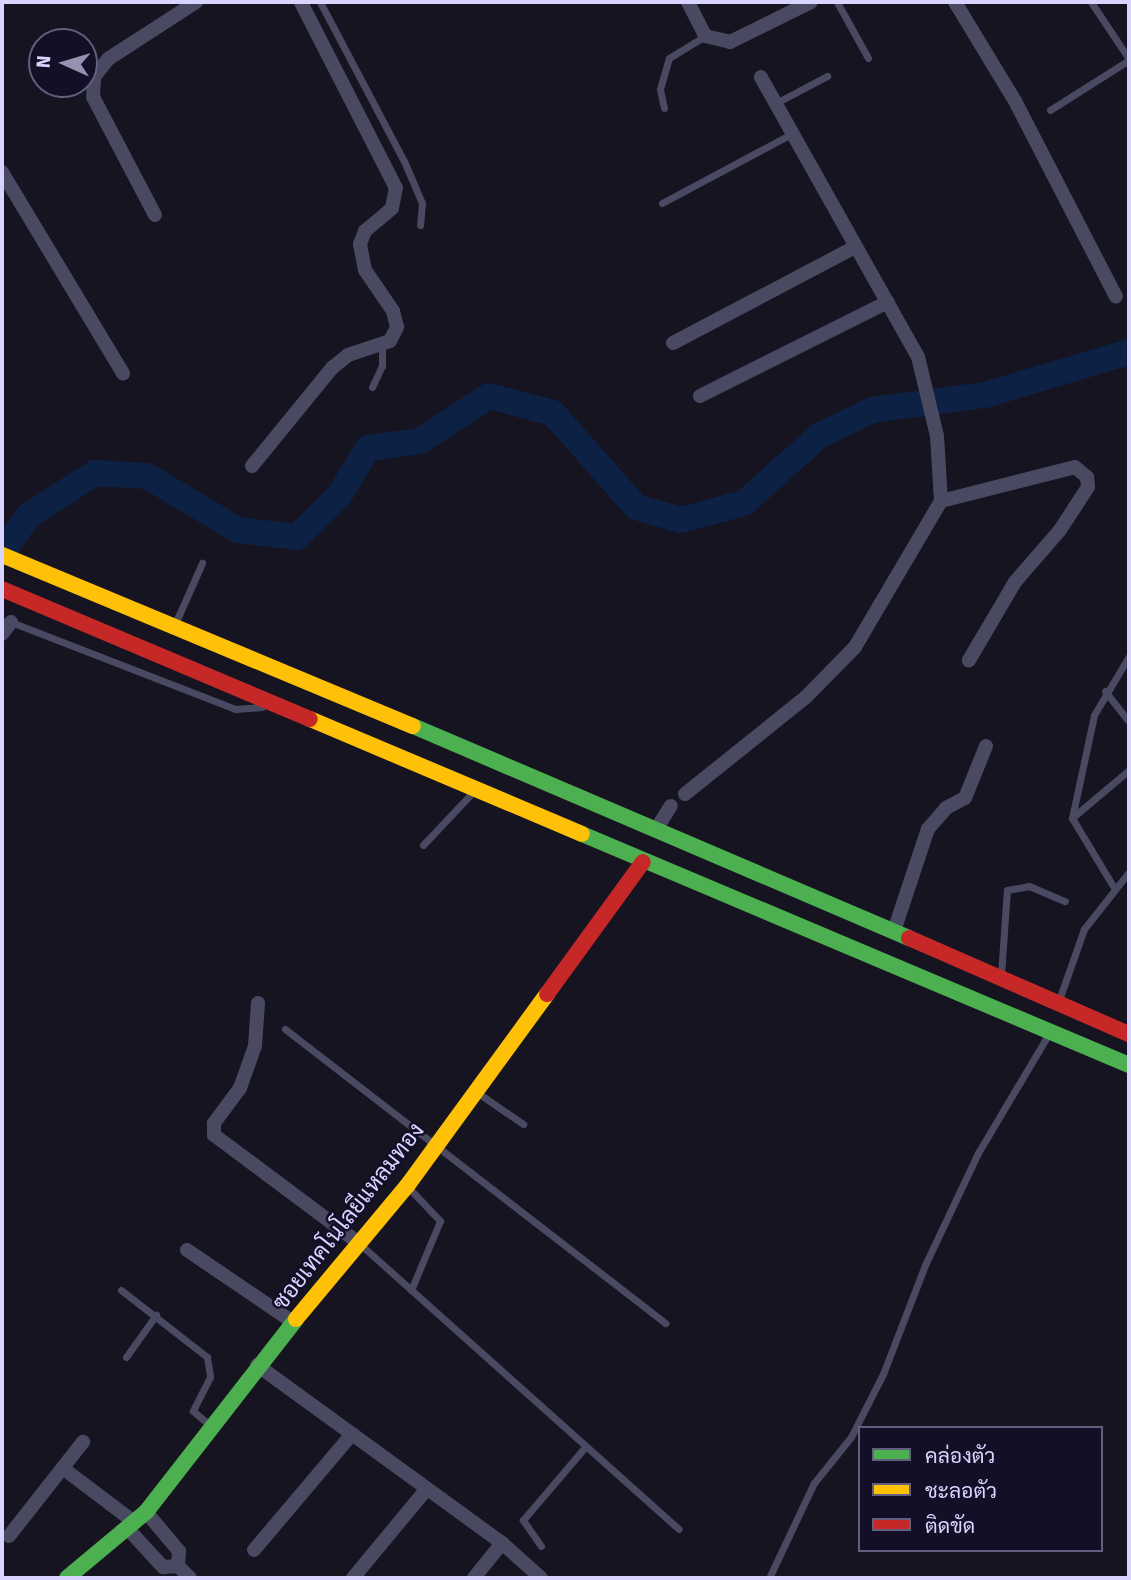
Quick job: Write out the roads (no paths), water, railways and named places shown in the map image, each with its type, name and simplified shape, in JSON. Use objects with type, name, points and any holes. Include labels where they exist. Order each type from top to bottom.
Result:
[{"type":"main road","points":[[2,555],[657,828],[1129,1034]]},
{"type":"main road","points":[[2,590],[270,707],[1129,1065]]},
{"type":"main road","name":"ซอยเทคโนโลยีแหลมทอง","points":[[66,1578],[136,1521],[257,1365],[407,1186],[436,1142],[643,862]]},
{"type":"street","points":[[155,215],[93,97],[94,77],[108,59],[196,2]]},
{"type":"street","points":[[251,466],[332,368],[348,355],[382,344],[397,327],[393,310],[365,270],[360,244],[365,231],[392,208],[396,188],[301,2]]},
{"type":"street","points":[[688,2],[705,36],[730,42],[811,2]]},
{"type":"street","points":[[955,2],[1015,101],[1116,297]]},
{"type":"street","points":[[685,794],[806,697],[855,647],[941,501],[937,436],[928,385],[888,303],[761,77]]},
{"type":"street","points":[[2,172],[123,373]]},
{"type":"street","points":[[673,343],[855,247]]},
{"type":"street","points":[[700,396],[888,303]]},
{"type":"street","points":[[941,501],[1075,467],[1087,477],[1081,498],[1015,582],[969,660]]},
{"type":"street","points":[[2,634],[11,622]]},
{"type":"street","points":[[894,931],[928,829],[946,808],[965,798],[986,746]]},
{"type":"street","points":[[657,828],[671,806]]},
{"type":"street","points":[[258,1003],[255,1046],[240,1088],[215,1123],[214,1135],[360,1244]]},
{"type":"street","points":[[187,1250],[293,1322]]},
{"type":"street","points":[[257,1365],[425,1491],[502,1543],[541,1578]]},
{"type":"street","points":[[254,1550],[352,1434]]},
{"type":"street","points":[[9,1536],[83,1442]]},
{"type":"street","points":[[64,1469],[179,1551],[186,1575]]},
{"type":"street","points":[[353,1578],[425,1491]]},
{"type":"street","points":[[136,1521],[163,1567],[186,1575]]},
{"type":"street","points":[[474,1578],[502,1543]]},
{"type":"lane","points":[[320,2],[404,161],[422,203],[420,225]]},
{"type":"lane","points":[[837,2],[868,58]]},
{"type":"lane","points":[[1050,110],[1129,59],[1091,2]]},
{"type":"lane","points":[[664,108],[660,89],[669,58],[705,36]]},
{"type":"lane","points":[[776,103],[827,76]]},
{"type":"lane","points":[[662,203],[793,133]]},
{"type":"lane","points":[[372,387],[382,366],[382,344]]},
{"type":"lane","points":[[173,628],[202,563]]},
{"type":"lane","points":[[11,622],[236,709],[270,707]]},
{"type":"lane","points":[[1113,886],[1072,818],[1105,691],[1129,656]]},
{"type":"lane","points":[[1105,691],[1129,722]]},
{"type":"lane","points":[[1072,818],[1129,770]]},
{"type":"lane","points":[[423,845],[474,792]]},
{"type":"lane","points":[[1057,1004],[1084,929],[1113,886],[1129,872]]},
{"type":"lane","points":[[1001,979],[1007,890],[1029,886],[1065,901]]},
{"type":"lane","points":[[285,1029],[436,1142],[666,1323]]},
{"type":"lane","points":[[769,1578],[814,1482],[850,1437],[883,1374],[925,1265],[978,1153],[1050,1032]]},
{"type":"lane","points":[[474,1090],[523,1124]]},
{"type":"lane","points":[[407,1186],[440,1221],[411,1290]]},
{"type":"lane","points":[[360,1244],[679,1529]]},
{"type":"lane","points":[[121,1290],[156,1315],[210,1363],[210,1377],[193,1410],[211,1426]]},
{"type":"lane","points":[[126,1357],[156,1315]]},
{"type":"lane","points":[[541,1546],[523,1520],[586,1446]]},
{"type":"waterway","points":[[2,553],[28,516],[95,473],[147,476],[238,530],[297,537],[339,496],[368,448],[420,441],[489,396],[553,413],[636,507],[681,520],[744,503],[819,436],[872,410],[985,395],[1129,352]]}]
